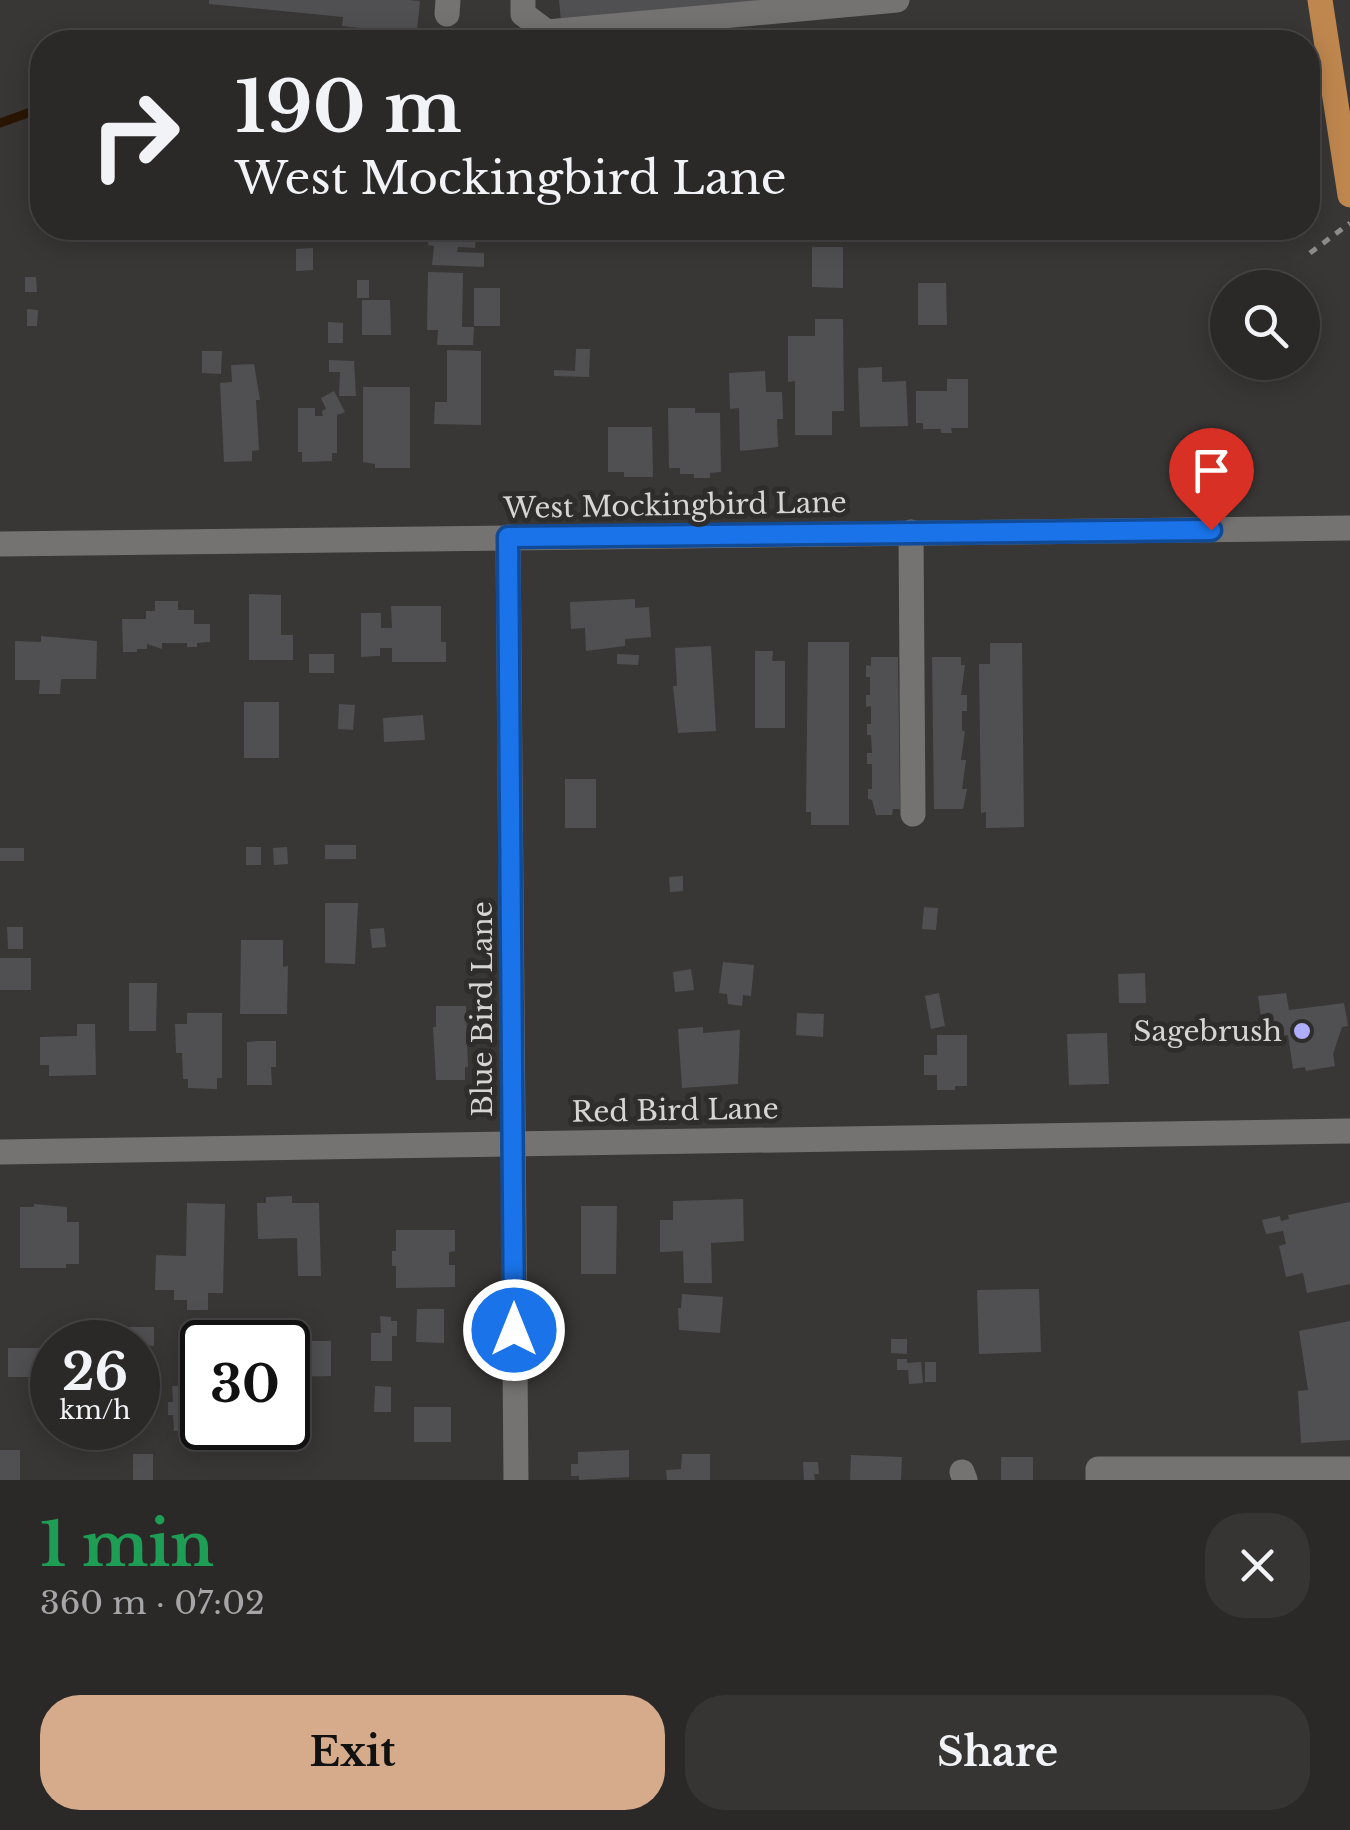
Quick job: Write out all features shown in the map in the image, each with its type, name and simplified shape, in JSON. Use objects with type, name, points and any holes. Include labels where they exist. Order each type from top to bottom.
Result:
[{"type":"main road","points":[[1320,0],[1350,196]]},
{"type":"street","points":[[523,0],[523,14],[545,30]]},
{"type":"street","points":[[566,30],[802,4],[897,0]]},
{"type":"street","name":"West Mockingbird Lane","points":[[0,544],[1350,528]]},
{"type":"street","points":[[910,532],[913,814]]},
{"type":"street","name":"Blue Bird Lane","points":[[508,537],[516,1480]]},
{"type":"street","name":"Red Bird Lane","points":[[0,1152],[1350,1130]]},
{"type":"street","points":[[1098,1480],[1098,1469],[1350,1469]]},
{"type":"path","points":[[1310,253],[1350,223]]},
{"type":"building","points":[[209,0],[420,1],[417,30],[342,26],[343,17],[209,4]]},
{"type":"building","points":[[559,0],[764,0],[561,22]]},
{"type":"building","points":[[428,240],[476,240],[475,248],[458,247],[457,252],[484,253],[484,267],[432,265],[434,246],[428,245]]},
{"type":"building","points":[[812,247],[843,247],[843,288],[812,287]]},
{"type":"building","points":[[313,248],[313,270],[296,271],[296,249]]},
{"type":"building","points":[[428,272],[463,273],[462,327],[474,327],[473,345],[437,345],[438,330],[427,330]]},
{"type":"building","points":[[25,277],[36,277],[37,292],[25,292]]},
{"type":"building","points":[[357,280],[369,280],[369,298],[357,298]]},
{"type":"building","points":[[918,283],[946,283],[947,325],[918,325]]},
{"type":"building","points":[[474,288],[500,288],[500,326],[474,326]]},
{"type":"building","points":[[362,300],[390,300],[391,335],[362,335]]},
{"type":"building","points":[[27,309],[38,310],[37,326],[27,326]]},
{"type":"building","points":[[815,319],[843,319],[844,411],[832,411],[832,435],[795,435],[795,381],[788,382],[788,336],[815,336]]},
{"type":"building","points":[[328,322],[343,323],[343,343],[328,343]]},
{"type":"building","points":[[576,349],[590,349],[589,377],[554,376],[554,370],[575,371]]},
{"type":"building","points":[[447,350],[481,351],[481,425],[434,424],[435,402],[447,402]]},
{"type":"building","points":[[202,351],[222,351],[221,374],[202,373]]},
{"type":"building","points":[[329,360],[354,361],[356,396],[339,396],[340,372],[329,372]]},
{"type":"building","points":[[254,364],[260,400],[256,400],[259,450],[252,451],[252,461],[224,462],[220,383],[232,382],[231,365]]},
{"type":"building","points":[[882,367],[882,382],[906,381],[908,426],[860,427],[858,368]]},
{"type":"building","points":[[765,371],[766,392],[782,392],[783,419],[777,419],[778,447],[740,451],[739,408],[730,409],[729,373]]},
{"type":"building","points":[[947,379],[968,379],[968,428],[951,428],[952,433],[923,429],[923,423],[916,423],[916,391],[947,391]]},
{"type":"building","points":[[363,387],[410,387],[410,468],[375,468],[375,464],[363,462]]},
{"type":"building","points":[[334,391],[345,412],[337,415],[337,453],[332,453],[332,461],[302,462],[302,452],[298,452],[298,408],[315,408],[315,416],[323,416],[326,409],[321,398]]},
{"type":"building","points":[[668,408],[720,413],[721,472],[710,473],[710,478],[694,478],[694,474],[680,474],[680,468],[669,468]]},
{"type":"building","points":[[608,427],[652,427],[653,477],[624,477],[624,472],[608,472]]},
{"type":"building","points":[[249,594],[281,595],[281,635],[293,635],[293,660],[249,660]]},
{"type":"building","points":[[635,599],[635,608],[649,607],[651,637],[625,639],[625,646],[586,651],[585,628],[571,629],[570,602]]},
{"type":"building","points":[[155,601],[178,601],[178,610],[194,610],[194,624],[210,624],[210,642],[197,643],[197,647],[162,643],[162,649],[147,644],[147,649],[123,652],[122,619],[146,619],[146,611],[155,611]]},
{"type":"building","points":[[391,606],[441,606],[441,642],[446,642],[446,662],[392,662],[392,648],[380,648],[380,656],[361,657],[361,613],[381,613],[381,628],[392,628]]},
{"type":"building","points":[[41,636],[97,641],[96,679],[61,679],[60,694],[39,694],[40,680],[15,680],[15,641],[41,642]]},
{"type":"building","points":[[808,642],[849,642],[849,825],[811,825],[811,812],[806,812]]},
{"type":"building","points":[[990,643],[1022,643],[1024,827],[986,828],[986,812],[981,813],[979,664],[990,664]]},
{"type":"building","points":[[711,646],[716,731],[678,733],[673,686],[677,686],[675,648]]},
{"type":"building","points":[[755,651],[773,651],[772,661],[785,661],[785,728],[755,728]]},
{"type":"building","points":[[309,654],[334,654],[334,673],[309,673]]},
{"type":"building","points":[[617,654],[639,655],[638,665],[617,664]]},
{"type":"building","points":[[871,657],[898,657],[900,809],[893,809],[892,815],[876,815],[872,800],[868,799],[872,764],[867,764],[867,753],[872,753],[871,735],[867,735],[871,706],[866,707],[870,677],[866,677],[866,665],[871,666]]},
{"type":"building","points":[[932,657],[961,657],[961,665],[965,665],[961,695],[967,695],[967,711],[962,711],[965,731],[961,760],[966,760],[962,789],[967,789],[963,809],[934,809]]},
{"type":"building","points":[[244,702],[279,702],[279,758],[244,758]]},
{"type":"building","points":[[339,704],[355,705],[353,730],[338,729]]},
{"type":"building","points":[[423,715],[425,740],[384,742],[383,718]]},
{"type":"building","points":[[565,779],[596,779],[596,828],[565,828]]},
{"type":"building","points":[[325,845],[356,845],[356,859],[325,859]]},
{"type":"building","points":[[246,847],[261,847],[261,865],[246,865]]},
{"type":"building","points":[[287,847],[288,864],[274,865],[273,848]]},
{"type":"building","points":[[0,848],[24,848],[24,861],[0,861]]},
{"type":"building","points":[[683,876],[683,891],[670,892],[669,877]]},
{"type":"building","points":[[325,903],[358,903],[355,964],[325,963]]},
{"type":"building","points":[[924,907],[938,908],[936,930],[922,929]]},
{"type":"building","points":[[7,927],[23,927],[23,949],[8,949]]},
{"type":"building","points":[[384,928],[386,947],[372,948],[370,929]]},
{"type":"building","points":[[241,940],[283,940],[283,967],[288,966],[287,1014],[240,1014]]},
{"type":"building","points":[[0,958],[31,958],[31,990],[0,990]]},
{"type":"building","points":[[723,962],[754,965],[751,996],[743,995],[742,1006],[728,1004],[727,994],[719,993]]},
{"type":"building","points":[[691,969],[694,990],[675,992],[673,972]]},
{"type":"building","points":[[1145,973],[1146,1003],[1119,1003],[1118,974]]},
{"type":"building","points":[[129,983],[157,983],[156,1031],[129,1031]]},
{"type":"building","points":[[939,993],[945,1026],[931,1029],[925,996]]},
{"type":"building","name":"Sagebrush","points":[[1286,993],[1289,1010],[1344,1003],[1348,1026],[1342,1027],[1333,1054],[1335,1066],[1293,1069],[1288,1035],[1264,1038],[1258,996]]},
{"type":"building","points":[[436,1006],[466,1006],[465,1080],[436,1080]]},
{"type":"building","points":[[187,1013],[222,1013],[222,1078],[217,1078],[217,1089],[188,1088],[188,1079],[183,1079],[182,1053],[176,1053],[175,1024],[187,1024]]},
{"type":"building","points":[[797,1013],[824,1014],[823,1037],[796,1035]]},
{"type":"building","points":[[77,1024],[95,1024],[96,1075],[49,1076],[49,1065],[40,1065],[40,1037],[77,1036]]},
{"type":"building","points":[[703,1027],[703,1033],[740,1030],[738,1084],[682,1088],[678,1029]]},
{"type":"building","points":[[1107,1033],[1109,1084],[1069,1085],[1067,1034]]},
{"type":"building","points":[[937,1035],[967,1035],[967,1086],[937,1090],[937,1075],[924,1075],[924,1055],[937,1055]]},
{"type":"building","points":[[276,1041],[272,1085],[247,1085],[247,1042]]},
{"type":"building","points":[[292,1196],[292,1203],[319,1203],[321,1276],[298,1276],[297,1238],[258,1239],[257,1203],[266,1203],[266,1197]]},
{"type":"building","points":[[743,1199],[744,1241],[711,1243],[712,1283],[684,1283],[683,1251],[660,1252],[660,1220],[673,1220],[673,1201]]},
{"type":"building","points":[[1350,1202],[1350,1284],[1307,1293],[1303,1273],[1286,1277],[1279,1246],[1286,1244],[1283,1231],[1266,1234],[1262,1220],[1280,1216],[1281,1221],[1289,1219],[1288,1215]]},
{"type":"building","points":[[187,1203],[225,1204],[223,1293],[208,1293],[208,1310],[187,1310],[187,1300],[174,1300],[174,1290],[155,1290],[156,1255],[186,1256]]},
{"type":"building","points":[[581,1206],[617,1206],[616,1274],[581,1274]]},
{"type":"building","points":[[20,1207],[67,1207],[67,1222],[79,1222],[79,1264],[66,1264],[66,1268],[20,1268]]},
{"type":"building","points":[[396,1230],[455,1230],[455,1251],[449,1252],[449,1265],[455,1265],[455,1287],[396,1288],[392,1251],[396,1251]]},
{"type":"building","points":[[1039,1289],[1041,1352],[979,1354],[977,1290]]},
{"type":"building","points":[[682,1294],[723,1297],[720,1333],[679,1330]]},
{"type":"building","points":[[417,1309],[444,1309],[444,1343],[416,1342]]},
{"type":"building","points":[[380,1316],[397,1321],[397,1336],[392,1336],[392,1361],[371,1361],[371,1333],[381,1333]]},
{"type":"building","points":[[1350,1321],[1350,1440],[1301,1443],[1298,1391],[1308,1390],[1299,1331]]},
{"type":"building","points":[[891,1339],[907,1339],[907,1354],[891,1353]]},
{"type":"building","points":[[310,1341],[331,1341],[331,1376],[310,1377]]},
{"type":"building","points":[[8,1348],[30,1348],[30,1377],[8,1377]]},
{"type":"building","points":[[897,1359],[921,1362],[923,1383],[909,1384],[908,1370],[897,1370]]},
{"type":"building","points":[[925,1362],[936,1362],[936,1382],[925,1382]]},
{"type":"building","points":[[172,1386],[180,1386],[180,1431],[174,1431],[173,1415],[168,1415],[168,1402],[173,1402]]},
{"type":"building","points":[[375,1386],[391,1387],[391,1412],[374,1412]]},
{"type":"building","points":[[414,1407],[451,1407],[451,1442],[414,1442]]},
{"type":"building","points":[[0,1450],[20,1450],[20,1480],[0,1480]]},
{"type":"building","points":[[629,1450],[629,1477],[579,1480],[579,1476],[571,1476],[571,1464],[578,1464],[578,1452]]},
{"type":"building","points":[[133,1454],[153,1454],[153,1480],[133,1480]]},
{"type":"building","points":[[682,1454],[710,1454],[710,1480],[667,1480],[666,1470],[681,1469]]},
{"type":"building","points":[[851,1455],[902,1457],[901,1480],[850,1480]]},
{"type":"building","points":[[1001,1457],[1033,1457],[1033,1480],[1001,1480]]},
{"type":"building","points":[[803,1462],[818,1462],[815,1480],[804,1480]]},
{"type":"waterway","points":[[0,123],[30,112]]},
{"type":"place","name":"Sagebrush","points":[[1302,1031]]},
{"type":"route","points":[[514,1330],[508,537],[1211,530]]}]
